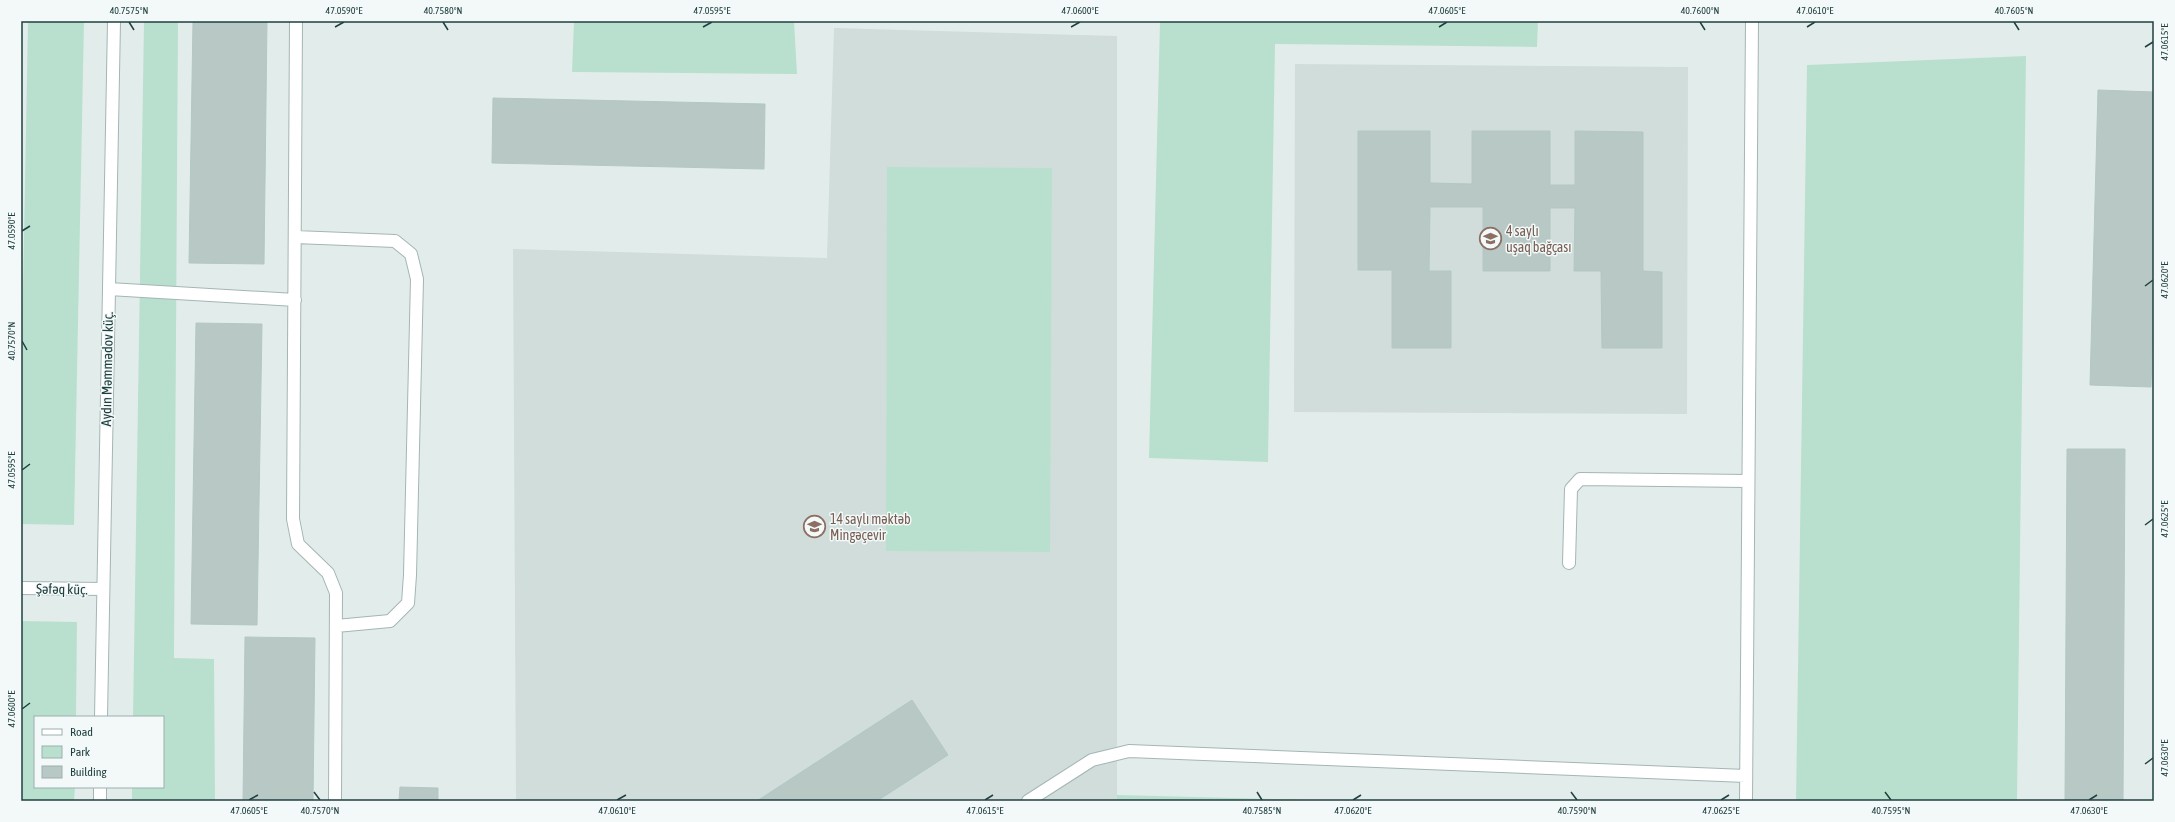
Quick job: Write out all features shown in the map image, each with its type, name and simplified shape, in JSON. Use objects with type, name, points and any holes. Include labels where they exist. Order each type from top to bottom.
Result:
[{"type":"street","name":"Aydın Məmmədov küç.","points":[[101,716],[114,21]]},
{"type":"street","points":[[296,21],[293,519],[298,544],[328,573],[336,593],[334,801]]},
{"type":"street","points":[[1746,801],[1752,21]]},
{"type":"street","points":[[294,236],[395,242],[411,254],[417,279],[408,604],[390,621],[336,626]]},
{"type":"street","points":[[109,289],[295,300]]},
{"type":"street","points":[[1569,563],[1571,489],[1580,479],[1748,481]]},
{"type":"street","name":"Şəfəq küç.","points":[[21,588],[103,590]]},
{"type":"street","points":[[1028,801],[1092,760],[1130,751],[1746,776]]},
{"type":"street","points":[[100,788],[100,801]]},
{"type":"shaded area","name":"14 saylı məktəb Mingəçevir","points":[[834,28],[1117,36],[1117,801],[516,801],[513,249],[827,258]]},
{"type":"shaded area","name":"4 saylı uşaq bağçası","points":[[1295,64],[1688,67],[1687,414],[1294,412]]},
{"type":"green space","points":[[28,21],[84,21],[74,525],[21,524],[21,398]]},
{"type":"green space","points":[[144,21],[178,21],[174,658],[214,659],[215,801],[132,801],[132,788],[164,788],[164,716],[133,716]]},
{"type":"green space","points":[[574,21],[794,21],[797,74],[572,72]]},
{"type":"green space","points":[[1160,21],[1538,21],[1537,47],[1275,44],[1268,462],[1149,458]]},
{"type":"green space","points":[[2026,56],[2017,801],[1796,801],[1807,65]]},
{"type":"green space","points":[[887,167],[1052,168],[1050,552],[886,551]]},
{"type":"green space","points":[[21,621],[77,622],[76,716],[34,716],[34,788],[75,788],[74,801],[21,801]]},
{"type":"green space","points":[[1117,795],[1306,800],[1306,801],[1117,801]]},
{"type":"building","points":[[193,21],[267,21],[264,264],[189,263]]},
{"type":"building","points":[[2098,90],[2154,92],[2154,287],[2151,387],[2090,385]]},
{"type":"building","points":[[493,98],[765,104],[764,169],[492,163]]},
{"type":"building","points":[[1358,131],[1430,131],[1430,183],[1472,184],[1472,131],[1550,131],[1550,185],[1575,185],[1575,131],[1643,132],[1643,271],[1662,272],[1662,348],[1602,348],[1601,271],[1574,271],[1575,208],[1550,208],[1550,271],[1483,271],[1483,207],[1430,207],[1429,271],[1451,271],[1451,348],[1392,348],[1392,270],[1358,270]]},
{"type":"building","points":[[196,323],[262,324],[257,625],[191,624]]},
{"type":"building","points":[[2067,449],[2125,449],[2123,801],[2065,801]]},
{"type":"building","points":[[245,637],[315,638],[313,801],[243,801]]},
{"type":"building","points":[[912,700],[948,755],[877,801],[757,801]]},
{"type":"building","points":[[400,787],[438,788],[438,801],[399,801]]},
{"type":"place","name":"4 saylı uşaq bağçası","points":[[1491,239]]},
{"type":"place","name":"14 saylı məktəb Mingəçevir","points":[[815,527]]}]
